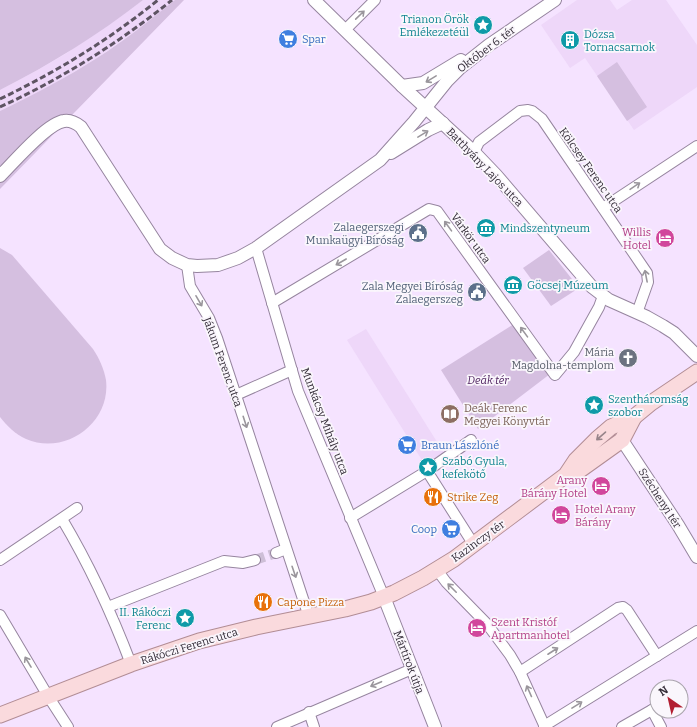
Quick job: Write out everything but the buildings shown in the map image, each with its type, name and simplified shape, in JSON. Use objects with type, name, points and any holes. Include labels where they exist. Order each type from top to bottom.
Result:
[{"type":"main road","name":"Kazinczy tér","points":[[384,597],[437,570],[474,545],[566,475],[576,460],[611,427],[634,417],[697,372]]},
{"type":"main road","name":"Kazinczy tér","points":[[566,475],[573,475],[622,440],[634,417]]},
{"type":"main road","name":"Rákóczi Ferenc utca","points":[[0,715],[167,651],[256,627],[345,610],[384,597]]},
{"type":"street","name":"Batthyány Lajos utca","points":[[314,0],[402,86],[474,152],[517,198],[592,287],[603,296],[620,306],[657,322],[674,333],[697,356]]},
{"type":"street","points":[[345,30],[375,0]]},
{"type":"street","name":"Október 6. tér","points":[[380,160],[447,80],[460,68],[488,45],[555,0]]},
{"type":"street","points":[[402,86],[414,86],[427,81],[488,45]]},
{"type":"street","name":"Kölcsey Ferenc utca","points":[[474,152],[479,142],[516,113],[523,110],[532,111],[542,119],[647,273],[648,282],[637,313]]},
{"type":"street","points":[[0,176],[49,128],[62,121],[72,122],[81,128],[160,249],[172,258],[187,265],[197,266],[218,264],[238,258],[256,248],[380,160],[428,130],[443,123]]},
{"type":"street","points":[[603,208],[697,146]]},
{"type":"street","name":"Várkör utca","points":[[272,303],[429,209],[437,211],[555,375],[574,352],[599,307],[603,296]]},
{"type":"street","name":"Munkácsy Mihály utca","points":[[256,248],[298,391],[384,597]]},
{"type":"street","name":"Jákum Ferenc utca","points":[[187,265],[190,286],[209,318],[217,338],[309,617]]},
{"type":"street","points":[[236,395],[292,370]]},
{"type":"street","points":[[350,518],[427,471],[471,440]]},
{"type":"street","name":"Széchenyi tér","points":[[622,440],[678,525],[697,557]]},
{"type":"street","points":[[427,471],[474,545]]},
{"type":"street","points":[[0,560],[77,508]]},
{"type":"street","points":[[62,519],[90,568],[108,607],[131,664]]},
{"type":"street","points":[[276,553],[286,549]]},
{"type":"street","points":[[108,607],[224,561],[243,563],[255,560]]},
{"type":"street","points":[[437,570],[446,582],[487,624],[520,672],[544,726],[697,631]]},
{"type":"street","name":"Mártírok útja","points":[[384,597],[435,727]]},
{"type":"street","points":[[520,672],[618,608],[623,607],[628,610],[657,656]]},
{"type":"street","points":[[0,616],[68,727]]},
{"type":"street","points":[[277,727],[412,669]]},
{"type":"street","points":[[309,712],[314,727]]},
{"type":"street","points":[[622,727],[649,712]]},
{"type":"shaded area","points":[[143,0],[175,0],[147,23],[97,58],[45,89],[0,111],[0,90],[67,53]]},
{"type":"shaded area","points":[[577,0],[610,0],[617,10],[632,0],[666,0],[697,45],[697,87],[634,130],[585,58],[570,68],[541,25]]},
{"type":"shaded area","points":[[366,329],[444,453],[425,465],[347,340]]},
{"type":"green space","points":[[0,0],[143,0],[74,48],[38,70],[0,90]]},
{"type":"green space","points":[[175,0],[184,0],[0,189],[0,111],[49,86],[97,58]]},
{"type":"green space","points":[[617,62],[647,107],[627,121],[597,76]]},
{"type":"green space","points":[[0,248],[12,255],[93,349],[103,368],[106,380],[106,396],[101,410],[93,422],[82,432],[70,439],[56,443],[41,443],[26,439],[12,430],[0,417]]},
{"type":"green space","points":[[549,250],[579,288],[551,306],[523,268]]},
{"type":"green space","name":"Deák tér","points":[[514,324],[550,374],[478,429],[441,370]]},
{"type":"tunnel","points":[[255,560],[276,553]]},
{"type":"railway","points":[[0,99],[41,78],[82,54],[121,29],[158,0]]},
{"type":"railway","points":[[0,107],[45,85],[89,59],[131,31],[172,0]]},
{"type":"place","name":"Trianon Örök Emlékezetéül","points":[[483,25]]},
{"type":"place","name":"Spar","points":[[288,39]]},
{"type":"place","name":"Dózsa Tornacsarnok","points":[[570,40]]},
{"type":"place","name":"Mindszentyneum","points":[[486,228]]},
{"type":"place","name":"Zalaegerszegi Munkaügyi Bíróság","points":[[418,233]]},
{"type":"place","name":"Willis Hotel","points":[[665,238]]},
{"type":"place","name":"Göcsej Múzeum","points":[[513,285]]},
{"type":"place","name":"Zala Megyei Bíróság Zalaegerszeg","points":[[477,292]]},
{"type":"place","name":"Mária Magdolna-templom","points":[[628,358]]},
{"type":"place","name":"Szentháromság szobor","points":[[594,405]]},
{"type":"place","name":"Deák Ferenc Megyei Könyvtár","points":[[450,414]]},
{"type":"place","name":"Braun Lászlóné","points":[[407,445]]},
{"type":"place","name":"Szabó Gyula, kefekötő","points":[[428,467]]},
{"type":"place","name":"Arany Bárány Hotel","points":[[601,486]]},
{"type":"place","name":"Strike Zeg","points":[[433,497]]},
{"type":"place","name":"Hotel Arany Bárány","points":[[561,515]]},
{"type":"place","name":"Coop","points":[[451,529]]},
{"type":"place","name":"Capone Pizza","points":[[263,602]]},
{"type":"place","name":"II. Rákóczi Ferenc","points":[[185,618]]},
{"type":"place","name":"Szent Kristóf Apartmanhotel","points":[[477,628]]}]
